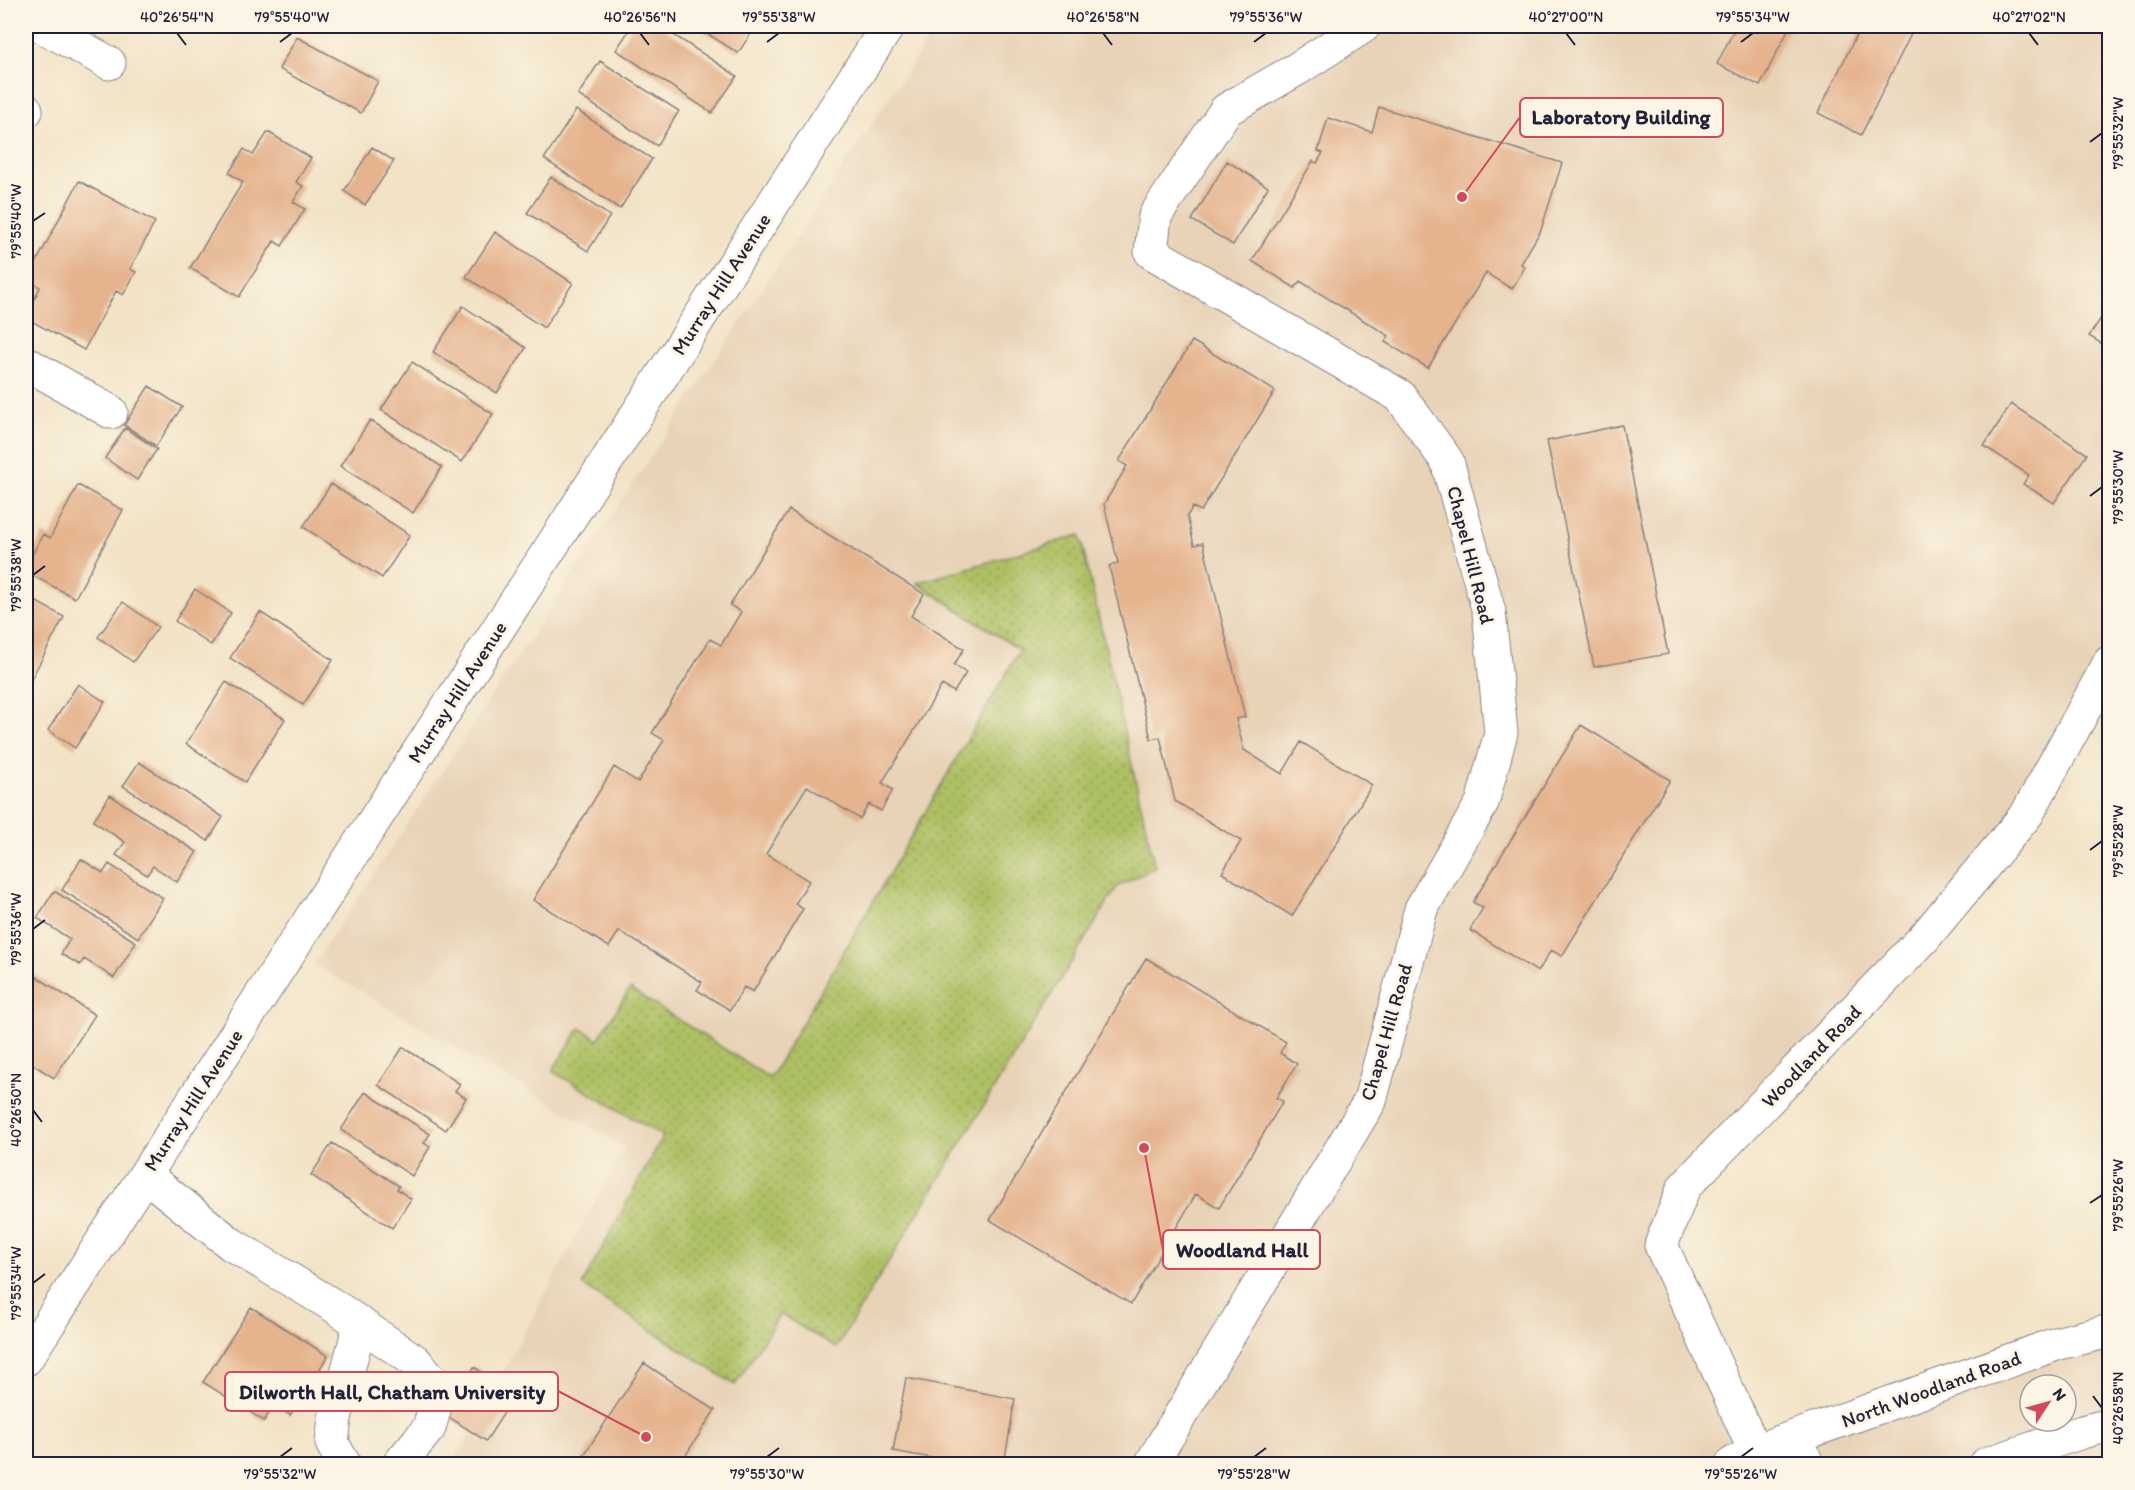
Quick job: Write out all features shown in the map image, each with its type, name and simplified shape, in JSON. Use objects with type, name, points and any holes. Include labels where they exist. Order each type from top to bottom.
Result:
[{"type":"street","points":[[42,26],[110,63]]},
{"type":"street","name":"Murray Hill Avenue","points":[[26,1359],[888,26]]},
{"type":"street","name":"Chapel Hill Road","points":[[1150,1464],[1370,1101],[1421,909],[1482,803],[1501,733],[1490,612],[1447,461],[1400,396],[1151,252],[1155,216],[1226,110],[1297,69],[1364,26]]},
{"type":"street","points":[[26,363],[111,412]]},
{"type":"street","name":"Woodland Road","points":[[1743,1458],[1661,1245],[1684,1187],[1924,938],[2027,814],[2109,662]]},
{"type":"street","points":[[144,1175],[231,1244],[334,1306],[415,1361],[441,1389],[429,1428],[399,1464]]},
{"type":"street","points":[[344,1464],[332,1443],[335,1418],[360,1324]]},
{"type":"street","name":"North Woodland Road","points":[[1743,1458],[1801,1451],[2060,1343],[2109,1332]]},
{"type":"street","points":[[1986,1464],[2109,1425]]},
{"type":"shaded area","points":[[937,26],[2109,26],[2109,662],[2027,814],[1684,1187],[1661,1245],[1755,1451],[2109,1331],[2109,1464],[453,1464],[625,1147],[314,964]]},
{"type":"green space","points":[[1080,535],[1155,867],[1117,887],[836,1348],[780,1314],[735,1385],[582,1285],[663,1136],[552,1071],[580,1028],[598,1039],[630,989],[770,1078],[1020,650],[917,583]]},
{"type":"building","points":[[632,26],[660,26],[737,76],[712,113],[616,50]]},
{"type":"building","points":[[695,26],[756,26],[738,53]]},
{"type":"building","points":[[1736,26],[1790,26],[1760,86],[1717,64]]},
{"type":"building","points":[[1861,26],[1915,26],[1861,135],[1818,113]]},
{"type":"building","points":[[297,37],[378,81],[361,113],[279,69]]},
{"type":"building","points":[[600,61],[679,111],[657,146],[578,95]]},
{"type":"building","points":[[1379,107],[1562,163],[1541,230],[1521,264],[1525,267],[1512,289],[1486,273],[1428,368],[1385,342],[1389,336],[1300,281],[1295,288],[1252,261],[1313,161],[1317,163],[1323,153],[1318,151],[1328,118],[1372,132]]},
{"type":"building","points":[[576,110],[652,159],[620,209],[544,159]]},
{"type":"building","points":[[268,132],[311,158],[296,182],[303,186],[293,202],[305,209],[282,246],[274,241],[239,297],[190,268],[243,182],[229,173],[244,149],[253,155]]},
{"type":"building","points":[[372,147],[394,161],[365,205],[344,191]]},
{"type":"building","points":[[1227,161],[1268,187],[1233,245],[1192,220]]},
{"type":"building","points":[[551,177],[610,216],[588,251],[527,213]]},
{"type":"building","points":[[79,181],[155,222],[130,269],[136,272],[123,295],[116,291],[84,350],[26,318],[40,287],[27,280]]},
{"type":"building","points":[[495,232],[573,283],[544,328],[466,277]]},
{"type":"building","points":[[2110,305],[2110,349],[2089,336]]},
{"type":"building","points":[[463,306],[526,348],[497,393],[433,352]]},
{"type":"building","points":[[1192,341],[1275,391],[1201,511],[1193,507],[1187,516],[1194,545],[1203,543],[1245,717],[1236,719],[1244,750],[1282,774],[1301,742],[1372,785],[1292,916],[1222,873],[1241,841],[1175,801],[1160,737],[1151,739],[1109,566],[1118,563],[1104,504],[1127,466],[1119,461]]},
{"type":"building","points":[[412,362],[493,414],[462,462],[381,410]]},
{"type":"building","points":[[149,386],[182,407],[156,446],[124,425]]},
{"type":"building","points":[[2011,404],[2087,454],[2054,503],[2023,484],[2029,475],[1984,446]]},
{"type":"building","points":[[370,420],[442,467],[413,513],[340,466]]},
{"type":"building","points":[[1622,425],[1668,654],[1594,667],[1547,441]]},
{"type":"building","points":[[125,428],[157,449],[137,480],[105,458]]},
{"type":"building","points":[[331,484],[410,535],[382,578],[303,527]]},
{"type":"building","points":[[78,485],[123,510],[75,598],[26,572],[26,567],[43,534],[50,538]]},
{"type":"building","points":[[789,510],[924,594],[911,616],[964,649],[954,665],[966,673],[954,692],[942,685],[882,783],[893,790],[881,811],[869,804],[860,819],[807,786],[766,854],[809,881],[795,904],[803,909],[753,992],[744,987],[730,1010],[697,990],[702,982],[619,931],[609,947],[533,900],[614,767],[638,782],[664,740],[652,733],[710,639],[721,645],[741,612],[730,605]]},
{"type":"building","points":[[195,589],[231,613],[211,645],[175,621]]},
{"type":"building","points":[[26,596],[64,617],[26,689]]},
{"type":"building","points":[[123,602],[158,627],[133,662],[98,637]]},
{"type":"building","points":[[260,612],[333,660],[303,705],[230,658]]},
{"type":"building","points":[[226,682],[285,719],[245,782],[186,744]]},
{"type":"building","points":[[78,684],[105,702],[75,748],[48,730]]},
{"type":"building","points":[[1581,725],[1670,780],[1562,956],[1551,950],[1538,972],[1470,930],[1483,908],[1473,902]]},
{"type":"building","points":[[139,762],[223,817],[208,841],[123,786]]},
{"type":"building","points":[[110,795],[197,852],[177,882],[153,866],[147,875],[116,855],[125,842],[93,821]]},
{"type":"building","points":[[81,859],[103,873],[109,864],[163,898],[138,938],[62,890]]},
{"type":"building","points":[[54,891],[136,942],[114,978],[84,959],[80,965],[61,954],[70,939],[37,918]]},
{"type":"building","points":[[1146,958],[1286,1042],[1280,1053],[1297,1064],[1276,1098],[1283,1101],[1219,1208],[1196,1194],[1131,1304],[990,1220]]},
{"type":"building","points":[[31,973],[95,1015],[54,1078],[26,1060],[26,981]]},
{"type":"building","points":[[403,1047],[460,1084],[455,1091],[466,1098],[446,1130],[378,1085]]},
{"type":"building","points":[[365,1092],[430,1134],[424,1143],[430,1147],[412,1176],[341,1130]]},
{"type":"building","points":[[332,1143],[399,1186],[397,1189],[411,1199],[392,1228],[311,1175]]},
{"type":"building","points":[[251,1307],[328,1356],[290,1415],[274,1405],[264,1421],[203,1382]]},
{"type":"building","points":[[644,1363],[715,1410],[680,1464],[578,1464]]},
{"type":"building","points":[[474,1367],[516,1394],[486,1441],[444,1414]]},
{"type":"building","points":[[906,1378],[1015,1399],[1004,1464],[964,1464],[893,1451]]},
{"type":"place","name":"Laboratory Building","points":[[1462,197]]},
{"type":"place","name":"Woodland Hall","points":[[1144,1148]]},
{"type":"place","name":"Dilworth Hall, Chatham University","points":[[646,1437]]}]
